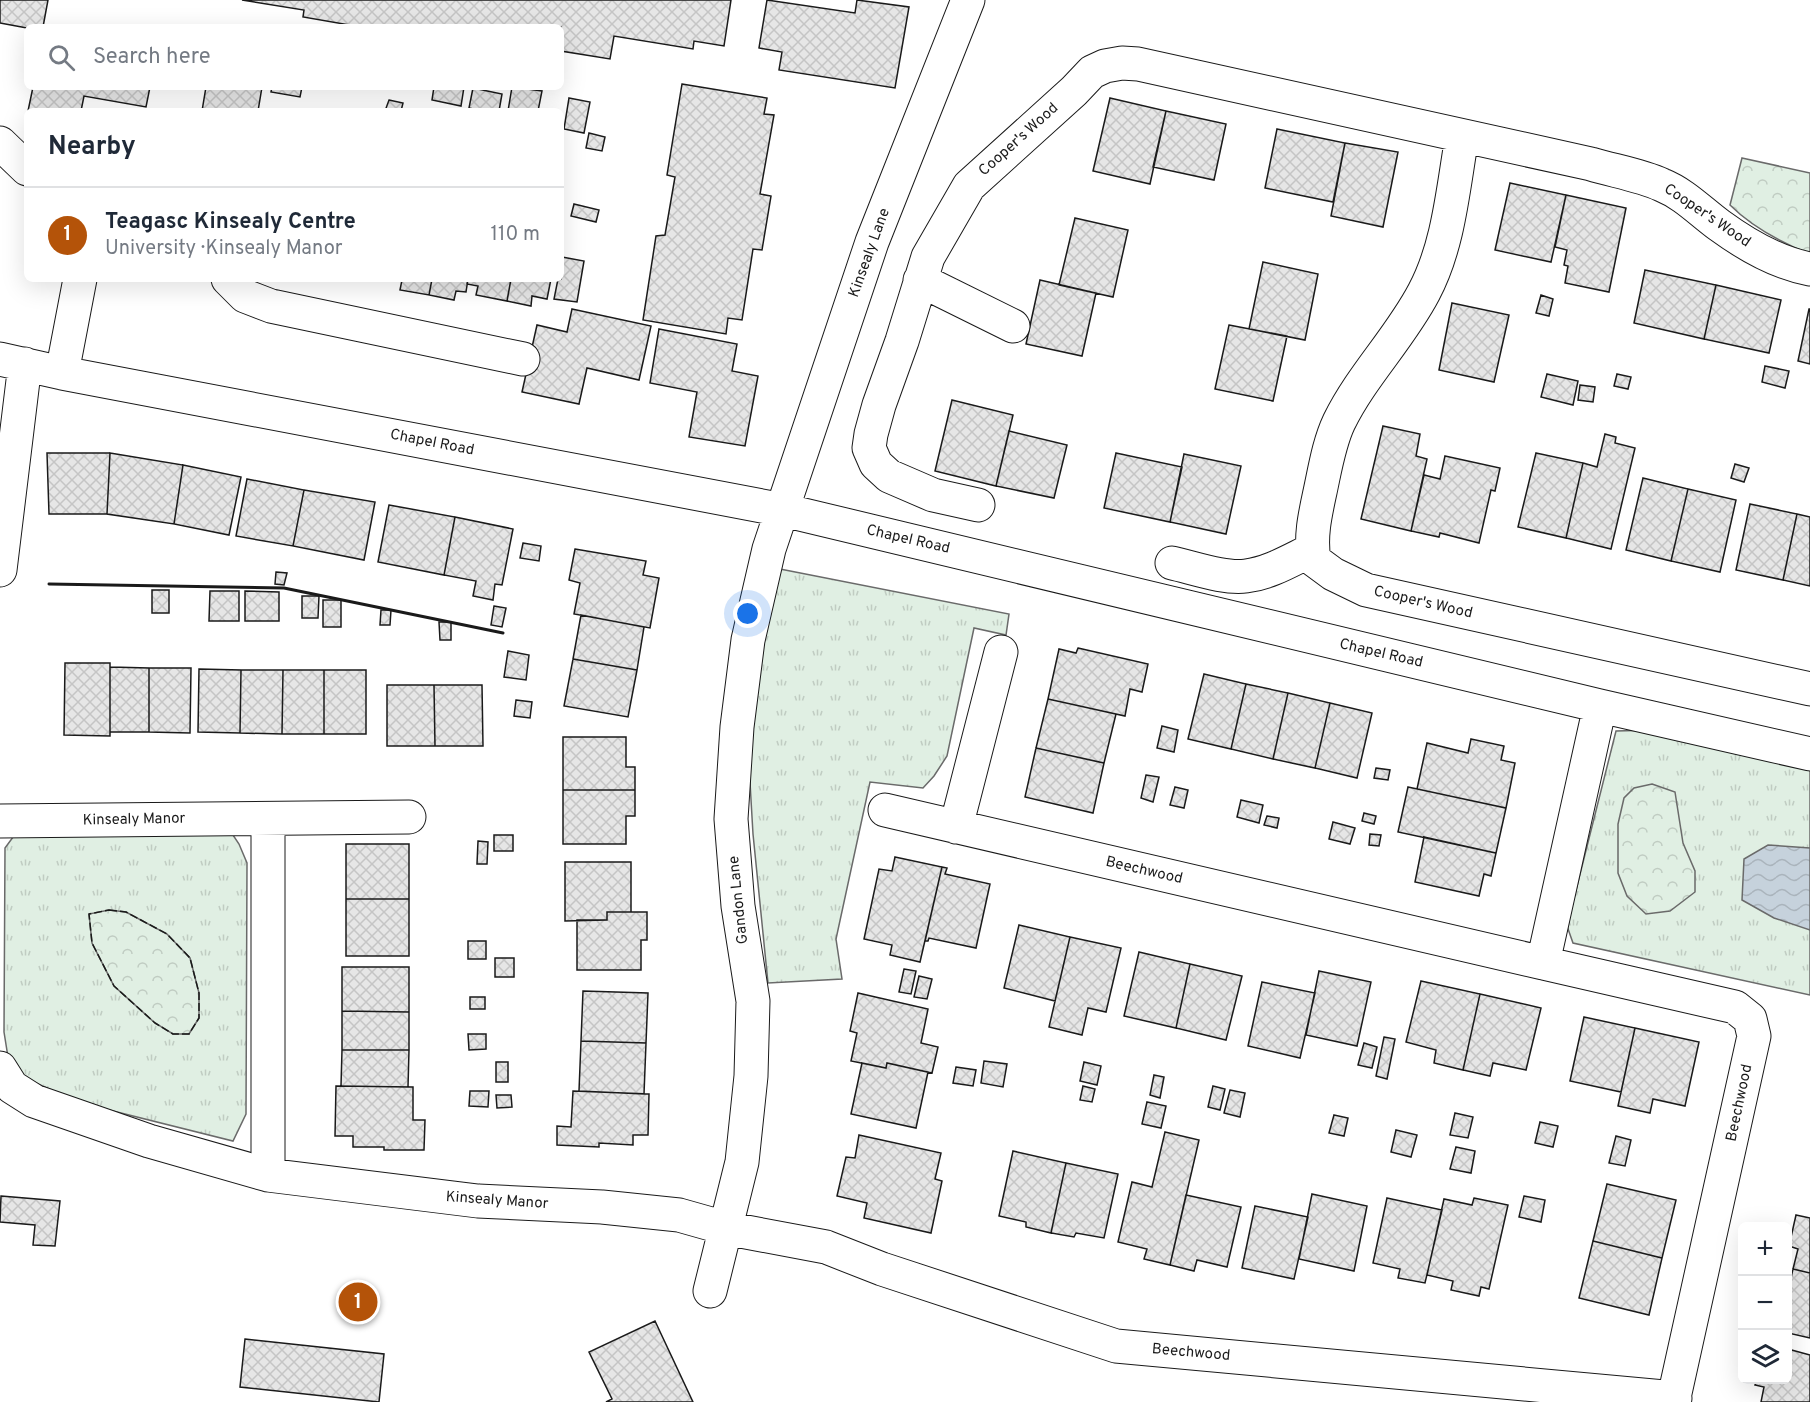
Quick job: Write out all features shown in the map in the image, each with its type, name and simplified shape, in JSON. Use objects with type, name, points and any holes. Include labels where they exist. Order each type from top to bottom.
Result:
[{"type":"street","name":"Kinsealy Lane","points":[[783,510],[872,242],[968,0]]},
{"type":"street","name":"Cooper's Wood","points":[[978,505],[933,495],[889,476],[876,464],[869,448],[879,405],[928,257],[969,186],[1092,72],[1105,66],[1122,63],[1138,64],[1591,164],[1663,185],[1694,204],[1742,242],[1776,258],[1810,269]]},
{"type":"street","points":[[1172,563],[1216,573],[1245,576],[1270,570],[1312,550],[1311,541],[1317,509],[1338,424],[1354,394],[1425,291],[1438,259],[1462,137]]},
{"type":"street","points":[[0,143],[24,166]]},
{"type":"street","points":[[920,280],[1013,326]]},
{"type":"street","points":[[62,373],[79,282]]},
{"type":"street","points":[[231,282],[245,296],[271,306],[523,358]]},
{"type":"street","name":"Chapel Road","points":[[12,362],[783,510],[1600,706],[1810,754]]},
{"type":"street","points":[[0,570],[12,362]]},
{"type":"street","name":"Gandon Lane","points":[[710,1291],[742,1162],[751,1076],[753,1001],[738,906],[731,819],[737,727],[748,640],[769,549],[783,510]]},
{"type":"street","name":"Cooper's Wood","points":[[1312,550],[1314,560],[1333,574],[1366,590],[1810,688]]},
{"type":"street","points":[[956,827],[1001,652]]},
{"type":"street","points":[[1543,963],[1600,706]]},
{"type":"street","name":"Beechwood","points":[[725,1228],[826,1247],[882,1269],[1116,1346],[1674,1400],[1754,1036],[1750,1019],[1735,1007],[885,810]]},
{"type":"street","name":"Kinsealy Manor","points":[[0,821],[410,817]]},
{"type":"street","points":[[268,819],[268,1175]]},
{"type":"street","name":"Kinsealy Manor","points":[[0,1068],[12,1087],[34,1101],[149,1141],[268,1175],[478,1201],[679,1215],[725,1228]]},
{"type":"green space","points":[[1742,158],[1810,173],[1810,254],[1767,233],[1730,205]]},
{"type":"green space","points":[[780,569],[1009,614],[1006,635],[974,628],[947,756],[934,776],[923,788],[870,782],[836,939],[842,979],[768,983],[753,834],[748,748],[758,659]]},
{"type":"green space","points":[[1654,730],[1810,769],[1810,995],[1573,943],[1567,926],[1616,731]]},
{"type":"green space","points":[[1652,784],[1675,792],[1683,843],[1695,871],[1695,892],[1670,911],[1646,914],[1627,896],[1618,873],[1618,824],[1624,798],[1634,788]]},
{"type":"green space","points":[[16,833],[233,835],[247,863],[246,1114],[233,1141],[77,1102],[23,1077],[8,1057],[4,1032],[5,848]]},
{"type":"green space","points":[[109,910],[126,912],[167,934],[190,958],[199,993],[199,1018],[189,1034],[173,1034],[155,1023],[114,986],[92,943],[89,914]]},
{"type":"water","points":[[1768,845],[1810,848],[1810,930],[1774,918],[1742,900],[1744,859]]},
{"type":"building","points":[[0,0],[48,0],[44,24],[24,24],[24,27],[0,23]]},
{"type":"building","points":[[242,0],[731,0],[724,46],[694,41],[693,49],[614,36],[610,59],[564,51],[564,24],[344,24],[303,17],[304,10]]},
{"type":"building","points":[[767,0],[855,13],[857,0],[909,7],[895,88],[779,70],[782,52],[759,48]]},
{"type":"building","points":[[682,84],[767,98],[764,114],[774,115],[760,194],[771,196],[762,250],[753,249],[742,320],[728,318],[726,334],[643,320],[656,236],[665,235],[675,177],[667,175]]},
{"type":"building","points":[[32,90],[149,90],[146,107],[84,96],[82,108],[29,108]]},
{"type":"building","points":[[206,90],[262,90],[258,108],[202,108]]},
{"type":"building","points":[[271,90],[301,90],[300,97],[271,92]]},
{"type":"building","points":[[434,90],[464,90],[461,106],[432,100]]},
{"type":"building","points":[[473,90],[502,94],[500,108],[469,108]]},
{"type":"building","points":[[512,90],[542,91],[539,108],[508,108]]},
{"type":"building","points":[[569,98],[590,102],[584,133],[564,129]]},
{"type":"building","points":[[1110,98],[1166,111],[1150,184],[1093,171]]},
{"type":"building","points":[[389,100],[403,103],[402,108],[386,108]]},
{"type":"building","points":[[1166,111],[1226,124],[1214,180],[1153,167]]},
{"type":"building","points":[[1277,129],[1345,143],[1333,202],[1265,188]]},
{"type":"building","points":[[589,133],[605,137],[602,151],[586,148]]},
{"type":"building","points":[[1345,143],[1398,152],[1383,227],[1331,216]]},
{"type":"building","points":[[1510,183],[1566,195],[1551,262],[1495,250]]},
{"type":"building","points":[[1566,195],[1626,208],[1609,292],[1565,283],[1568,266],[1564,265],[1567,250],[1555,247]]},
{"type":"building","points":[[574,204],[599,210],[596,222],[571,216]]},
{"type":"building","points":[[1075,218],[1128,230],[1113,297],[1059,285]]},
{"type":"building","points":[[564,257],[584,261],[577,302],[554,299],[557,282],[564,282]]},
{"type":"building","points":[[1263,262],[1318,274],[1305,340],[1249,329]]},
{"type":"building","points":[[1645,270],[1716,285],[1704,339],[1634,323]]},
{"type":"building","points":[[1040,280],[1096,293],[1082,356],[1026,344]]},
{"type":"building","points":[[402,282],[431,282],[429,295],[400,290]]},
{"type":"building","points":[[431,282],[468,282],[466,292],[456,291],[454,300],[429,295]]},
{"type":"building","points":[[467,282],[510,282],[507,301],[476,295],[478,286],[467,284]]},
{"type":"building","points":[[510,282],[550,282],[547,299],[532,296],[531,306],[507,301]]},
{"type":"building","points":[[1716,285],[1781,300],[1769,353],[1704,339]]},
{"type":"building","points":[[1541,295],[1553,299],[1549,316],[1536,313]]},
{"type":"building","points":[[1452,303],[1509,315],[1494,382],[1439,370]]},
{"type":"building","points":[[572,309],[651,326],[639,380],[587,368],[579,404],[522,392],[537,325],[567,332]]},
{"type":"building","points":[[1810,309],[1810,364],[1798,361]]},
{"type":"building","points":[[1229,325],[1287,336],[1273,401],[1215,389]]},
{"type":"building","points":[[659,329],[737,344],[732,371],[758,376],[745,446],[689,437],[697,392],[650,383]]},
{"type":"building","points":[[1765,366],[1789,371],[1785,388],[1762,382]]},
{"type":"building","points":[[1547,374],[1578,381],[1573,405],[1541,397]]},
{"type":"building","points":[[1617,374],[1631,377],[1628,389],[1614,386]]},
{"type":"building","points":[[1580,385],[1595,387],[1593,402],[1578,400]]},
{"type":"building","points":[[952,400],[1013,415],[996,486],[935,471]]},
{"type":"building","points":[[1383,426],[1420,434],[1416,456],[1427,459],[1411,531],[1361,519]]},
{"type":"building","points":[[1009,431],[1067,445],[1054,498],[996,486]]},
{"type":"building","points":[[1605,434],[1616,437],[1615,443],[1635,448],[1611,549],[1566,538],[1583,463],[1597,467]]},
{"type":"building","points":[[47,453],[110,453],[107,514],[49,514]]},
{"type":"building","points":[[110,453],[183,465],[174,524],[107,514]]},
{"type":"building","points":[[1116,453],[1182,467],[1170,522],[1104,508]]},
{"type":"building","points":[[1536,453],[1583,463],[1566,538],[1518,527]]},
{"type":"building","points":[[1184,454],[1241,466],[1226,534],[1170,522]]},
{"type":"building","points":[[1445,456],[1500,468],[1495,491],[1491,490],[1479,543],[1440,533],[1439,537],[1411,531],[1424,475],[1440,479]]},
{"type":"building","points":[[1735,464],[1749,468],[1744,482],[1731,478]]},
{"type":"building","points":[[183,465],[241,477],[229,535],[174,524]]},
{"type":"building","points":[[1643,478],[1688,489],[1671,561],[1626,550]]},
{"type":"building","points":[[247,479],[304,490],[293,546],[236,536]]},
{"type":"building","points":[[1688,489],[1736,500],[1720,572],[1671,561]]},
{"type":"building","points":[[304,490],[375,502],[364,560],[293,546]]},
{"type":"building","points":[[1750,504],[1797,514],[1783,580],[1736,570]]},
{"type":"building","points":[[389,505],[455,517],[444,575],[378,562]]},
{"type":"building","points":[[1797,514],[1810,517],[1810,586],[1783,580]]},
{"type":"building","points":[[455,517],[513,529],[502,585],[495,584],[493,600],[473,596],[476,581],[444,575]]},
{"type":"building","points":[[523,543],[541,546],[539,561],[520,558]]},
{"type":"building","points":[[575,549],[646,561],[643,575],[659,578],[650,628],[574,614],[580,583],[569,580]]},
{"type":"building","points":[[276,572],[287,573],[284,585],[275,584]]},
{"type":"building","points":[[152,590],[169,590],[169,613],[152,613]]},
{"type":"building","points":[[210,591],[239,591],[239,621],[209,621]]},
{"type":"building","points":[[245,591],[279,592],[279,621],[245,621]]},
{"type":"building","points":[[302,596],[319,596],[318,618],[302,618]]},
{"type":"building","points":[[323,600],[341,600],[341,627],[323,627]]},
{"type":"building","points":[[494,606],[506,608],[502,627],[491,625]]},
{"type":"building","points":[[381,610],[391,610],[390,625],[380,625]]},
{"type":"building","points":[[581,615],[644,627],[637,670],[573,659]]},
{"type":"building","points":[[439,622],[451,622],[451,640],[440,640]]},
{"type":"building","points":[[1078,648],[1148,664],[1142,692],[1130,689],[1125,716],[1048,699],[1059,649],[1076,653]]},
{"type":"building","points":[[508,651],[529,655],[526,680],[504,677]]},
{"type":"building","points":[[573,659],[637,670],[628,717],[564,706]]},
{"type":"building","points":[[65,663],[110,663],[110,736],[64,735]]},
{"type":"building","points":[[110,667],[149,668],[149,732],[110,732]]},
{"type":"building","points":[[149,668],[191,668],[190,733],[149,732]]},
{"type":"building","points":[[199,669],[241,670],[240,733],[198,732]]},
{"type":"building","points":[[241,670],[283,670],[282,734],[240,733]]},
{"type":"building","points":[[283,670],[324,670],[324,734],[282,734]]},
{"type":"building","points":[[324,670],[366,670],[366,734],[324,734]]},
{"type":"building","points":[[1204,674],[1246,684],[1231,749],[1188,739]]},
{"type":"building","points":[[1246,684],[1288,693],[1273,759],[1231,749]]},
{"type":"building","points":[[387,685],[434,685],[435,746],[387,746]]},
{"type":"building","points":[[434,685],[482,685],[483,746],[435,746]]},
{"type":"building","points":[[1288,693],[1330,703],[1315,768],[1273,759]]},
{"type":"building","points":[[1048,699],[1116,714],[1104,763],[1036,748]]},
{"type":"building","points":[[516,700],[532,702],[530,718],[514,716]]},
{"type":"building","points":[[1330,703],[1372,713],[1357,778],[1315,768]]},
{"type":"building","points":[[1162,726],[1178,730],[1174,752],[1157,748]]},
{"type":"building","points":[[563,737],[626,737],[626,767],[635,767],[635,790],[563,790]]},
{"type":"building","points":[[1471,739],[1504,746],[1501,760],[1515,763],[1506,808],[1417,789],[1427,743],[1468,753]]},
{"type":"building","points":[[1036,748],[1104,763],[1093,813],[1025,797]]},
{"type":"building","points":[[1376,768],[1390,770],[1388,780],[1374,778]]},
{"type":"building","points":[[1146,775],[1159,777],[1153,802],[1141,798]]},
{"type":"building","points":[[1175,787],[1188,790],[1184,808],[1170,805]]},
{"type":"building","points":[[1408,787],[1506,808],[1496,853],[1398,832]]},
{"type":"building","points":[[563,790],[635,790],[635,816],[626,816],[626,844],[563,844]]},
{"type":"building","points":[[1241,800],[1263,805],[1259,823],[1237,817]]},
{"type":"building","points":[[1364,813],[1376,816],[1374,824],[1362,821]]},
{"type":"building","points":[[1267,816],[1279,818],[1277,828],[1264,825]]},
{"type":"building","points":[[1333,822],[1355,828],[1350,844],[1329,839]]},
{"type":"building","points":[[1370,834],[1381,835],[1379,846],[1369,845]]},
{"type":"building","points":[[494,835],[513,835],[513,851],[494,851]]},
{"type":"building","points":[[1424,837],[1496,853],[1491,876],[1484,874],[1479,896],[1415,882]]},
{"type":"building","points":[[478,841],[488,842],[487,864],[477,864]]},
{"type":"building","points":[[346,844],[409,844],[409,899],[346,899]]},
{"type":"building","points":[[895,857],[942,867],[920,962],[890,955],[892,945],[864,939],[879,869],[892,871]]},
{"type":"building","points":[[565,862],[631,862],[631,912],[607,912],[607,920],[565,921]]},
{"type":"building","points":[[942,867],[947,868],[945,874],[990,884],[976,948],[929,938],[925,941]]},
{"type":"building","points":[[346,899],[409,899],[409,956],[346,956]]},
{"type":"building","points":[[607,912],[647,912],[647,940],[641,940],[641,970],[577,970],[577,920],[607,920]]},
{"type":"building","points":[[1019,925],[1070,937],[1055,1001],[1004,988]]},
{"type":"building","points":[[1070,937],[1121,948],[1106,1012],[1088,1008],[1082,1035],[1049,1027]]},
{"type":"building","points":[[468,941],[486,941],[486,959],[468,959]]},
{"type":"building","points":[[1139,952],[1190,964],[1176,1028],[1124,1016]]},
{"type":"building","points":[[495,958],[514,958],[514,977],[495,977]]},
{"type":"building","points":[[1190,964],[1242,976],[1226,1040],[1176,1028]]},
{"type":"building","points":[[342,967],[409,967],[409,1012],[342,1011]]},
{"type":"building","points":[[904,969],[916,971],[911,994],[899,992]]},
{"type":"building","points":[[1319,971],[1371,982],[1357,1046],[1306,1035]]},
{"type":"building","points":[[919,976],[932,979],[927,999],[914,997]]},
{"type":"building","points":[[1421,981],[1480,994],[1463,1070],[1434,1063],[1436,1050],[1406,1042]]},
{"type":"building","points":[[1262,982],[1315,993],[1300,1058],[1248,1046]]},
{"type":"building","points":[[583,991],[648,993],[646,1043],[581,1041]]},
{"type":"building","points":[[858,993],[928,1009],[921,1043],[938,1047],[932,1073],[887,1063],[886,1068],[851,1061],[857,1033],[850,1031]]},
{"type":"building","points":[[1480,994],[1541,1008],[1526,1070],[1493,1063],[1490,1076],[1463,1070]]},
{"type":"building","points":[[470,997],[485,997],[485,1009],[470,1009]]},
{"type":"building","points":[[342,1011],[409,1012],[409,1050],[342,1050]]},
{"type":"building","points":[[1584,1017],[1635,1028],[1621,1092],[1570,1081]]},
{"type":"building","points":[[1635,1028],[1699,1042],[1685,1106],[1653,1099],[1650,1113],[1618,1106]]},
{"type":"building","points":[[468,1034],[486,1034],[486,1049],[469,1050]]},
{"type":"building","points":[[1384,1037],[1395,1039],[1387,1079],[1376,1076]]},
{"type":"building","points":[[581,1041],[646,1043],[644,1094],[579,1091]]},
{"type":"building","points":[[1364,1043],[1377,1047],[1372,1068],[1358,1065]]},
{"type":"building","points":[[342,1050],[409,1050],[408,1087],[341,1086]]},
{"type":"building","points":[[984,1061],[1007,1064],[1003,1087],[981,1083]]},
{"type":"building","points":[[496,1062],[508,1062],[508,1082],[496,1082]]},
{"type":"building","points":[[1084,1062],[1101,1066],[1097,1085],[1080,1081]]},
{"type":"building","points":[[862,1063],[886,1068],[887,1063],[928,1072],[916,1128],[851,1114]]},
{"type":"building","points":[[956,1067],[976,1070],[973,1086],[953,1083]]},
{"type":"building","points":[[1154,1075],[1164,1077],[1160,1098],[1150,1095]]},
{"type":"building","points":[[336,1086],[413,1087],[413,1120],[425,1120],[424,1150],[353,1147],[353,1136],[335,1136]]},
{"type":"building","points":[[1083,1086],[1095,1089],[1092,1102],[1080,1100]]},
{"type":"building","points":[[1213,1086],[1225,1089],[1220,1110],[1208,1107]]},
{"type":"building","points":[[1230,1090],[1245,1093],[1240,1117],[1224,1113]]},
{"type":"building","points":[[470,1091],[489,1091],[488,1107],[469,1106]]},
{"type":"building","points":[[573,1091],[649,1094],[648,1135],[633,1135],[633,1145],[599,1143],[599,1147],[557,1145],[557,1126],[571,1127]]},
{"type":"building","points":[[496,1095],[511,1095],[512,1107],[497,1108]]},
{"type":"building","points":[[1147,1102],[1166,1106],[1161,1128],[1142,1124]]},
{"type":"building","points":[[1455,1113],[1473,1117],[1468,1138],[1450,1135]]},
{"type":"building","points":[[1334,1115],[1348,1118],[1344,1136],[1329,1133]]},
{"type":"building","points":[[1540,1122],[1558,1126],[1553,1147],[1535,1143]]},
{"type":"building","points":[[1396,1130],[1417,1135],[1411,1157],[1391,1152]]},
{"type":"building","points":[[1165,1132],[1199,1140],[1170,1265],[1144,1259],[1147,1249],[1118,1242],[1132,1182],[1152,1187]]},
{"type":"building","points":[[859,1135],[941,1153],[935,1179],[942,1181],[931,1233],[864,1218],[867,1203],[837,1196],[846,1157],[855,1158]]},
{"type":"building","points":[[1616,1136],[1631,1140],[1625,1166],[1609,1163]]},
{"type":"building","points":[[1456,1147],[1475,1151],[1471,1173],[1450,1169]]},
{"type":"building","points":[[1013,1151],[1066,1163],[1051,1233],[1026,1227],[1026,1222],[999,1216]]},
{"type":"building","points":[[1066,1163],[1118,1174],[1104,1238],[1076,1233],[1074,1237],[1051,1233]]},
{"type":"building","points":[[1607,1184],[1676,1200],[1662,1258],[1593,1241]]},
{"type":"building","points":[[1312,1194],[1367,1206],[1354,1271],[1299,1259]]},
{"type":"building","points":[[1186,1195],[1241,1207],[1227,1267],[1197,1260],[1194,1271],[1170,1265]]},
{"type":"building","points":[[1,1196],[60,1201],[55,1246],[33,1245],[35,1225],[0,1222]]},
{"type":"building","points":[[1524,1196],[1545,1200],[1541,1222],[1519,1217]]},
{"type":"building","points":[[1387,1198],[1442,1210],[1425,1283],[1398,1278],[1400,1269],[1373,1263]]},
{"type":"building","points":[[1474,1198],[1508,1205],[1489,1289],[1481,1287],[1479,1296],[1451,1290],[1453,1281],[1427,1275],[1444,1199],[1472,1205]]},
{"type":"building","points":[[1255,1206],[1308,1217],[1294,1279],[1242,1268]]},
{"type":"building","points":[[1796,1215],[1810,1218],[1810,1273],[1793,1269],[1798,1249],[1792,1247]]},
{"type":"building","points":[[1593,1241],[1662,1258],[1649,1315],[1579,1298]]},
{"type":"building","points":[[1793,1269],[1810,1273],[1810,1338],[1792,1334]]},
{"type":"building","points":[[655,1321],[693,1402],[606,1402],[612,1399],[589,1352]]},
{"type":"building","points":[[245,1339],[384,1354],[379,1402],[240,1387]]},
{"type":"building","points":[[1792,1350],[1810,1355],[1810,1402],[1761,1402],[1764,1387],[1755,1385],[1792,1384]]},
{"type":"fence","points":[[109,910],[126,912],[167,934],[190,958],[199,993],[199,1018],[189,1034],[173,1034],[155,1023],[114,986],[92,943],[89,914],[109,910]]},
{"type":"wall","points":[[49,584],[284,588],[503,633]]},
{"type":"place","name":"Teagasc Kinsealy Centre","points":[[358,1302]]}]
